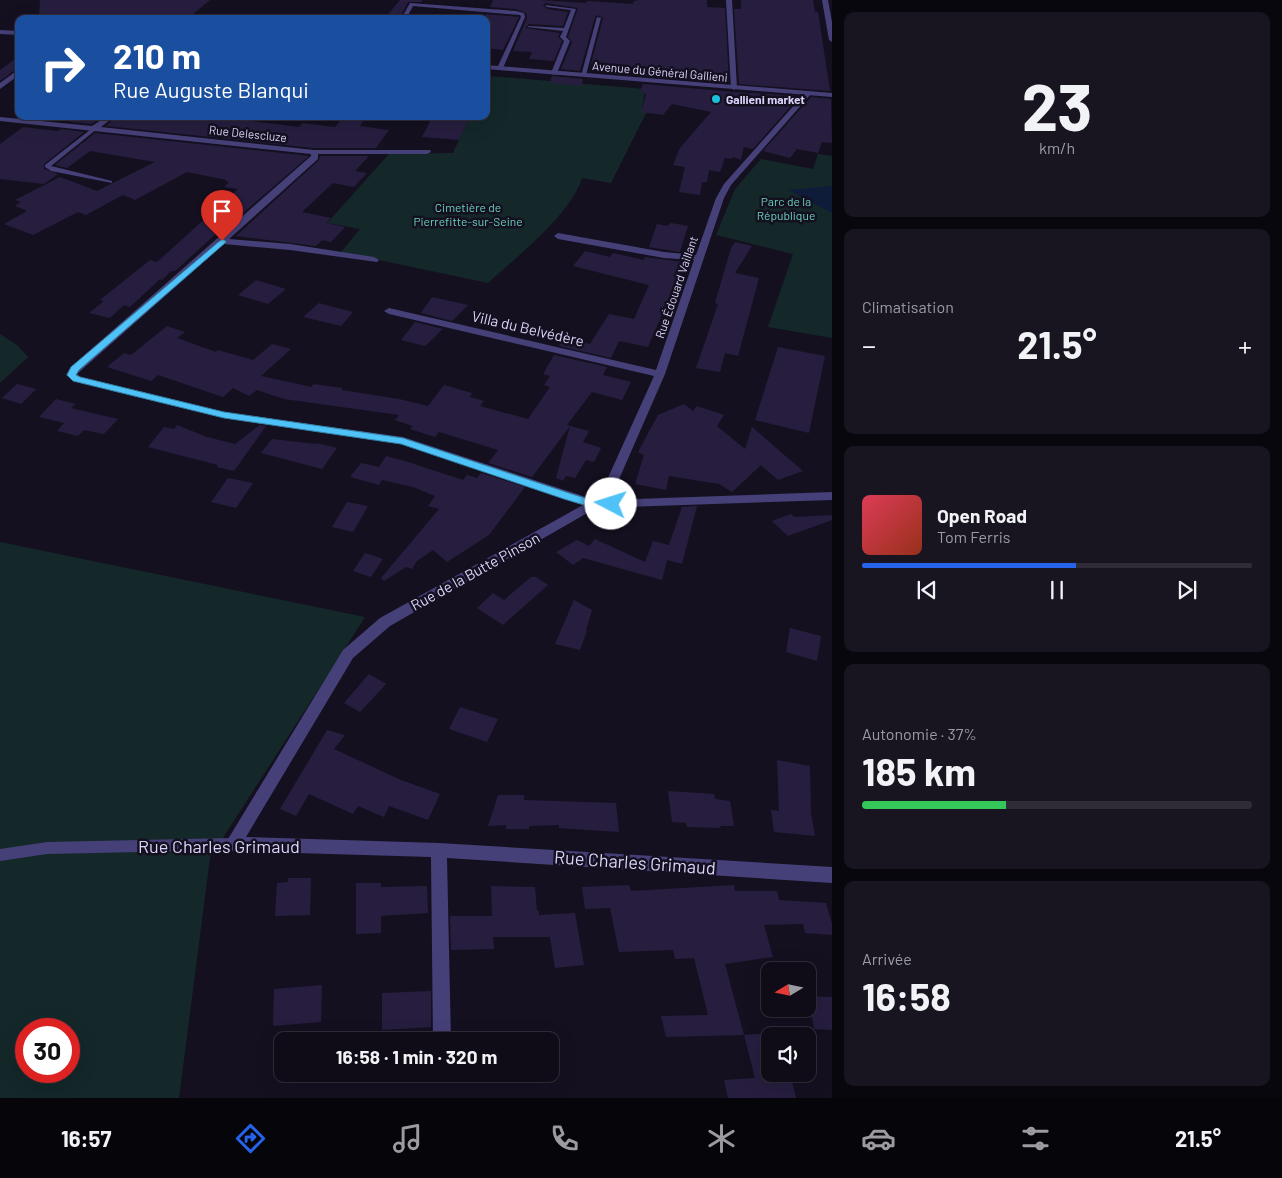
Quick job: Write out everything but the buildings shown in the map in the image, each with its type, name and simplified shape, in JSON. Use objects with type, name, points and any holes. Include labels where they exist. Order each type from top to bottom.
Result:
[{"type":"street","points":[[729,0],[734,88]]},
{"type":"street","points":[[825,0],[832,40]]},
{"type":"street","points":[[0,32],[15,33]]},
{"type":"street","name":"Avenue du Général Gallieni","points":[[490,67],[832,95]]},
{"type":"street","points":[[0,87],[15,74]]},
{"type":"street","name":"Rue Édouard Vaillant","points":[[594,504],[607,493],[660,374],[720,198],[728,184],[807,94]]},
{"type":"street","name":"Rue Delescluze","points":[[0,119],[314,152],[428,152]]},
{"type":"street","points":[[95,128],[106,120]]},
{"type":"street","points":[[314,152],[315,157],[75,369],[71,375],[77,379],[224,415],[403,441],[594,504]]},
{"type":"street","points":[[558,236],[664,255],[699,258]]},
{"type":"street","points":[[222,241],[290,247],[374,260]]},
{"type":"street","name":"Villa du Belvédère","points":[[388,311],[660,374]]},
{"type":"street","name":"Rue de la Butte Pinson","points":[[233,844],[348,654],[385,622],[594,504],[832,496]]},
{"type":"street","name":"Rue Charles Grimaud","points":[[233,844],[439,850],[832,875]]},
{"type":"street","points":[[439,850],[442,1032]]},
{"type":"lane","points":[[405,15],[412,4],[522,14],[523,17],[500,68]]},
{"type":"lane","points":[[547,6],[574,9],[563,37],[567,41],[554,73]]},
{"type":"lane","points":[[583,75],[599,18]]},
{"type":"lane","points":[[529,27],[566,30]]},
{"type":"lane","points":[[95,128],[47,166],[51,169],[110,182]]},
{"type":"lane","name":"Rue Charles Grimaud","points":[[0,856],[47,848],[233,844]]},
{"type":"green space","name":"Cimetière de Pierrefitte-sur-Seine","points":[[490,76],[645,89],[642,108],[648,109],[611,183],[582,178],[576,192],[555,221],[488,283],[341,252],[360,229],[327,223],[389,154],[453,153],[468,120],[490,120]]},
{"type":"green space","name":"Parc de la République","points":[[818,154],[832,156],[832,338],[768,327],[793,254],[716,235],[735,189],[761,159],[813,169]]},
{"type":"green space","points":[[0,334],[17,345],[28,357],[0,383]]},
{"type":"green space","points":[[0,542],[365,617],[210,858],[179,1098],[0,1098]]},
{"type":"water","points":[[832,186],[832,213],[788,190]]},
{"type":"place","name":"Gallieni market","points":[[716,99]]},
{"type":"route","points":[[222,241],[75,369],[71,375],[77,379],[224,415],[403,441],[568,497],[594,504],[611,504]]}]
